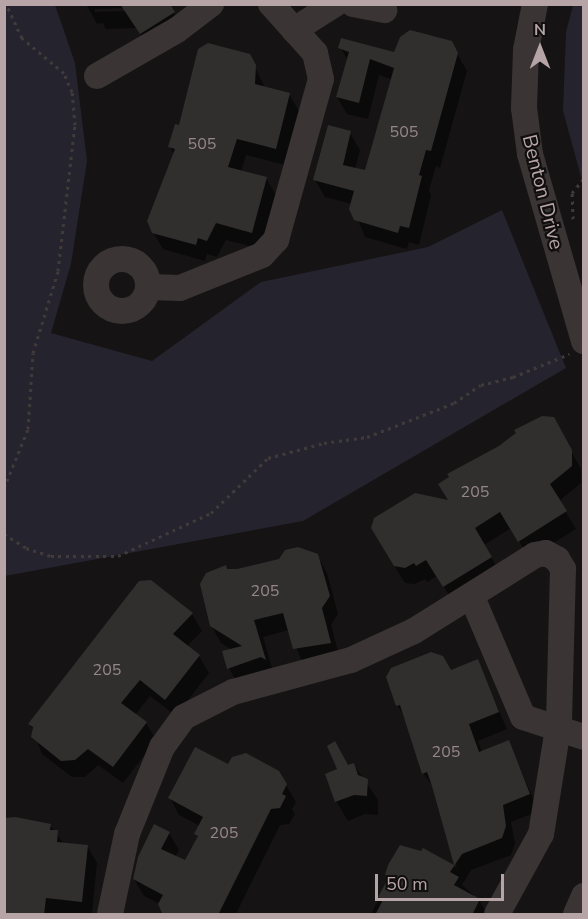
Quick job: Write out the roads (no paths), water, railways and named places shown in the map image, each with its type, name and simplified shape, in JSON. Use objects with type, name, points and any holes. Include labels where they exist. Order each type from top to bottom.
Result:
[{"type":"street","points":[[97,76],[177,30],[210,4]]},
{"type":"street","points":[[149,287],[180,288],[262,255],[276,240],[321,79],[315,53],[271,4]]},
{"type":"street","points":[[294,30],[335,4]]},
{"type":"street","points":[[354,4],[384,10]]},
{"type":"street","name":"Benton Drive","points":[[535,4],[526,50],[524,108],[530,154],[578,347]]},
{"type":"street","points":[[110,915],[127,834],[162,747],[184,717],[233,692],[351,660],[414,631],[472,597],[535,555],[546,554],[561,563],[558,732],[541,834],[497,915]]},
{"type":"street","points":[[472,597],[523,717],[558,732],[584,737]]},
{"type":"street","points":[[576,915],[584,896]]}]
